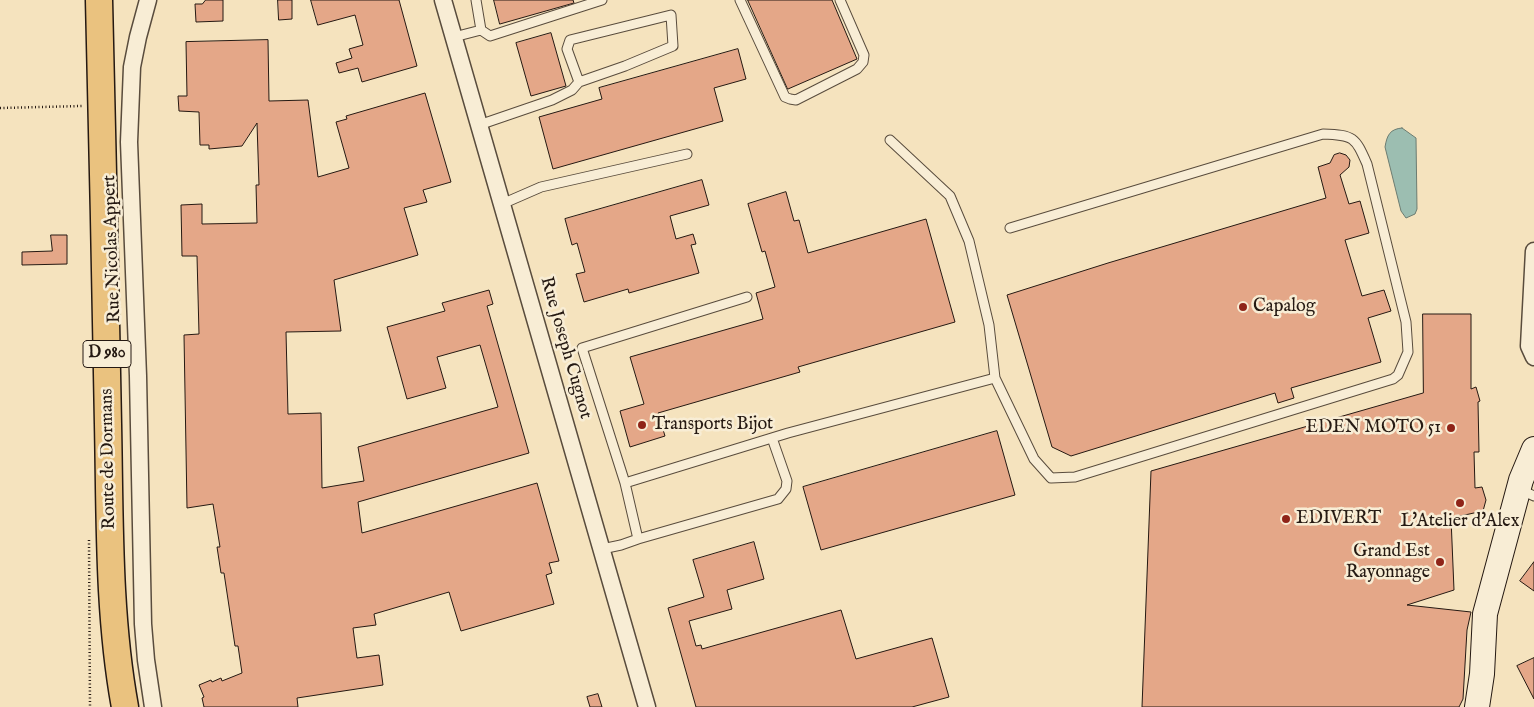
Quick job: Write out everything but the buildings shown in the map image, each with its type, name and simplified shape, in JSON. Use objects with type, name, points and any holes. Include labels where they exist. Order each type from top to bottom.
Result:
[{"type":"main road","name":"Route de Dormans","points":[[100,0],[110,514],[119,676],[125,707]]},
{"type":"street","name":"Rue Nicolas Appert","points":[[148,0],[132,67],[130,142],[138,376],[143,624],[153,707]]},
{"type":"street","name":"Rue Joseph Cugnot","points":[[444,0],[647,707]]},
{"type":"street","points":[[1534,252],[1529,346],[1534,357]]},
{"type":"street","points":[[1476,707],[1482,674],[1485,614],[1527,488],[1534,449]]},
{"type":"lane","points":[[476,0],[481,30],[490,36],[602,0]]},
{"type":"lane","points":[[740,0],[785,97],[796,100],[857,69],[863,62],[864,56],[840,0]]},
{"type":"lane","points":[[479,125],[552,100],[572,90],[579,82],[625,66],[673,46],[671,15],[570,40],[567,49],[579,82]]},
{"type":"lane","points":[[454,37],[481,30]]},
{"type":"lane","points":[[890,140],[950,196],[970,241],[989,325],[995,378],[1034,459],[1051,478],[1076,477],[1393,379],[1398,375],[1408,352],[1406,322],[1367,164],[1358,143],[1344,134],[1323,134],[1010,228]]},
{"type":"lane","points":[[502,204],[542,187],[688,154]]},
{"type":"lane","points":[[638,539],[626,483],[582,348],[747,297]]},
{"type":"lane","points":[[626,483],[788,433],[995,378]]},
{"type":"lane","points":[[602,549],[778,499],[786,489],[787,480],[772,438]]},
{"type":"path","points":[[0,108],[102,106]]},
{"type":"shaded area","points":[[1402,128],[1416,138],[1417,209],[1415,214],[1406,218],[1401,211],[1385,147],[1390,133]]},
{"type":"place","name":"Capalog","points":[[1243,307]]},
{"type":"place","name":"Transports Bijot","points":[[642,425]]},
{"type":"place","name":"EDEN MOTO 51","points":[[1451,428]]},
{"type":"place","name":"L'Atelier d'Alex","points":[[1460,503]]},
{"type":"place","name":"EDIVERT","points":[[1286,519]]},
{"type":"place","name":"Grand Est Rayonnage","points":[[1440,562]]}]
